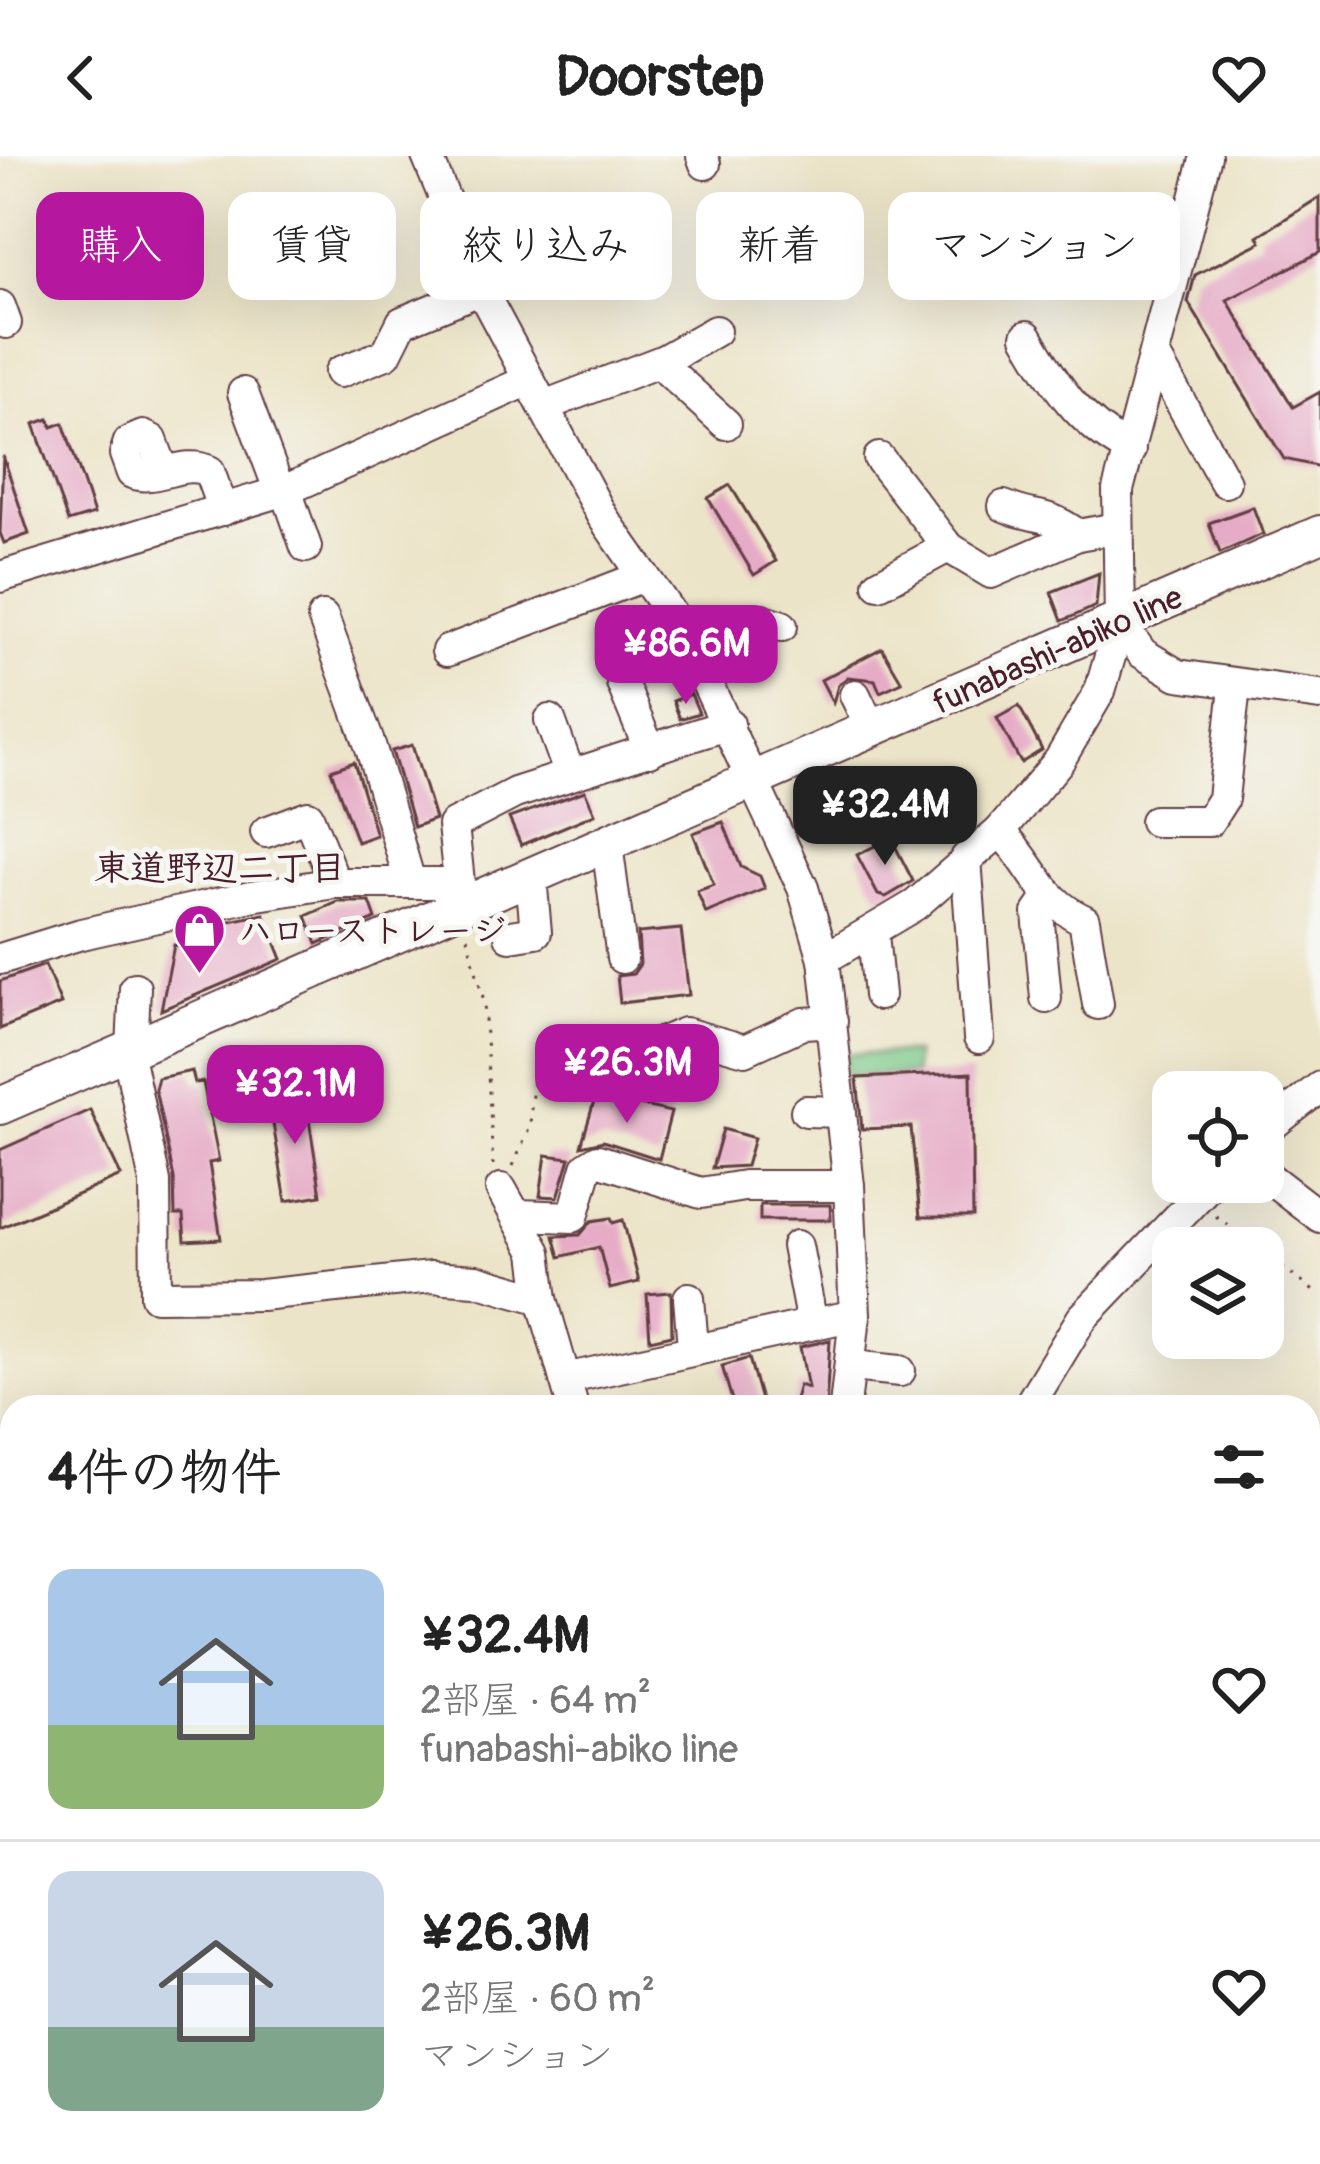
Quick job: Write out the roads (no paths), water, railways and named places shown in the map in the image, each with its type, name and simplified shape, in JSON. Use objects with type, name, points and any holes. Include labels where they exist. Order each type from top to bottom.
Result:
[{"type":"main road","name":"funabashi-abiko line","points":[[0,1106],[458,895],[531,877],[1320,534]]},
{"type":"street","points":[[427,156],[442,192]]},
{"type":"street","points":[[824,959],[873,934],[1000,831],[1059,761],[1100,691],[1120,622],[1118,490],[1156,360],[1206,156]]},
{"type":"street","points":[[340,372],[386,354],[402,322],[455,300]]},
{"type":"street","points":[[488,300],[602,516],[682,630],[757,780],[803,889],[824,959],[849,1186],[855,1316],[847,1395]]},
{"type":"street","points":[[0,577],[283,491],[537,393],[664,360],[715,331]]},
{"type":"street","points":[[1027,336],[1061,396],[1102,435],[1130,450]]},
{"type":"street","points":[[664,360],[667,370],[726,424]]},
{"type":"street","points":[[1156,360],[1225,482]]},
{"type":"street","points":[[243,393],[306,548]]},
{"type":"street","points":[[879,458],[949,547],[991,573],[1078,535],[1117,528]]},
{"type":"street","points":[[163,470],[197,465],[209,471],[223,510]]},
{"type":"street","points":[[1004,506],[1022,514],[1047,513],[1078,535]]},
{"type":"street","points":[[878,584],[949,547]]},
{"type":"street","points":[[447,651],[644,576]]},
{"type":"street","points":[[323,617],[371,748],[410,882]]},
{"type":"street","points":[[682,630],[762,619],[782,626]]},
{"type":"street","points":[[1120,622],[1142,653],[1178,675],[1320,695]]},
{"type":"street","points":[[622,683],[650,751]]},
{"type":"street","points":[[1155,821],[1209,821],[1223,799],[1234,686]]},
{"type":"street","points":[[855,695],[872,730]]},
{"type":"street","points":[[550,720],[570,775]]},
{"type":"street","points":[[0,959],[81,934],[335,883],[410,882],[458,895],[453,825],[515,793],[729,724]]},
{"type":"street","points":[[266,832],[308,816],[335,883]]},
{"type":"street","points":[[1000,831],[1029,860],[1054,907],[1084,920],[1098,1004]]},
{"type":"street","points":[[607,844],[622,958]]},
{"type":"street","points":[[966,858],[979,1038]]},
{"type":"street","points":[[510,936],[536,932],[531,877]]},
{"type":"street","points":[[1046,998],[1038,913],[1048,897]]},
{"type":"street","points":[[873,934],[879,995]]},
{"type":"street","points":[[135,988],[129,1049],[155,1182],[156,1296],[261,1295],[431,1277],[476,1280],[542,1299]]},
{"type":"street","points":[[638,1052],[686,1034],[745,1050],[765,1037],[832,1021]]},
{"type":"street","points":[[1284,1115],[1320,1087]]},
{"type":"street","points":[[806,1111],[841,1112]]},
{"type":"street","points":[[849,1186],[744,1186],[701,1193],[598,1160],[587,1167],[573,1216],[510,1202],[536,1252],[542,1299],[569,1393],[693,1347],[855,1316]]},
{"type":"street","points":[[1284,1189],[1320,1217]]},
{"type":"street","points":[[1035,1395],[1082,1318],[1192,1203]]},
{"type":"street","points":[[797,1246],[812,1324]]},
{"type":"street","points":[[688,1298],[693,1347]]},
{"type":"street","points":[[853,1366],[900,1371]]},
{"type":"place","name":"ハローストレージ","points":[[200,976]]},
{"type":"district","name":"東道野辺二丁目","points":[[220,867]]}]
